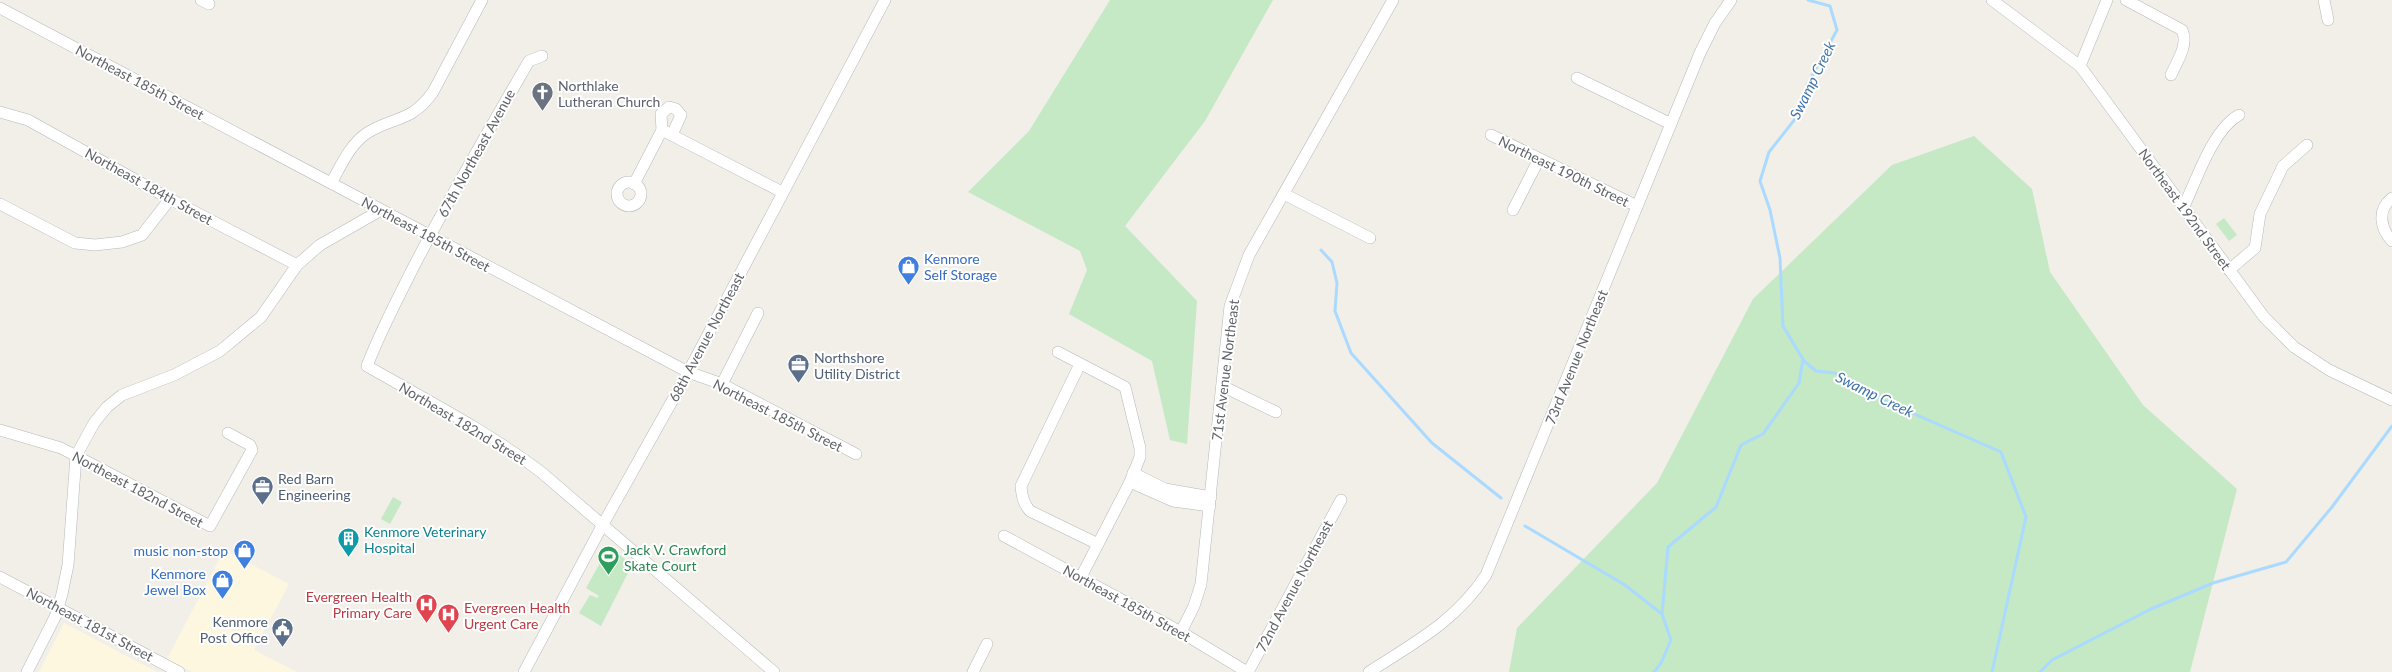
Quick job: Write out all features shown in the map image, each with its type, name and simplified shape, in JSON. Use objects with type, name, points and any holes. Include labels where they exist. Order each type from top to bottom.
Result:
[{"type":"street","points":[[331,183],[355,143],[360,138],[382,125],[410,116],[424,104],[482,0]]},
{"type":"street","name":"68th Avenue Northeast","points":[[524,672],[602,526],[688,372],[885,0]]},
{"type":"street","name":"71st Avenue Northeast","points":[[1181,632],[1194,606],[1201,584],[1211,502],[1230,306],[1249,255],[1393,0]]},
{"type":"street","name":"73rd Avenue Northeast","points":[[1369,672],[1442,624],[1463,607],[1486,576],[1500,546],[1700,52],[1715,23],[1731,0]]},
{"type":"street","name":"Northeast 192nd Street","points":[[1992,0],[2080,66],[2264,317],[2294,347],[2329,370],[2392,400]]},
{"type":"street","points":[[2080,66],[2107,0]]},
{"type":"street","points":[[2126,0],[2182,30],[2185,37],[2185,45],[2171,76]]},
{"type":"street","points":[[2324,0],[2328,20]]},
{"type":"street","name":"Northeast 185th Street","points":[[0,8],[430,237],[688,372],[722,384],[856,454]]},
{"type":"street","name":"67th Northeast Avenue","points":[[367,366],[380,333],[430,237],[529,62],[542,56]]},
{"type":"street","points":[[1577,78],[1671,124]]},
{"type":"street","name":"Northeast 184th Street","points":[[0,112],[28,120],[170,199],[297,265]]},
{"type":"street","points":[[2184,206],[2220,131],[2229,120],[2239,115]]},
{"type":"street","points":[[634,184],[667,133],[782,192]]},
{"type":"street","name":"Northeast 190th Street","points":[[1491,135],[1637,206]]},
{"type":"street","points":[[2229,270],[2255,248],[2260,214],[2283,166],[2307,145]]},
{"type":"street","points":[[1513,210],[1539,159]]},
{"type":"street","points":[[1284,194],[1370,238]]},
{"type":"street","points":[[2392,198],[2382,213],[2381,221],[2384,232],[2392,241]]},
{"type":"street","points":[[0,204],[76,243],[95,245],[122,242],[142,235],[170,199]]},
{"type":"street","points":[[27,672],[58,607],[68,565],[76,456],[94,423],[107,406],[122,395],[174,375],[220,351],[261,317],[297,265],[320,245],[381,210]]},
{"type":"street","points":[[722,384],[758,313]]},
{"type":"street","points":[[1058,352],[1125,387],[1140,448],[1140,457],[1082,577]]},
{"type":"street","points":[[1080,364],[1021,486],[1022,499],[1030,511],[1098,544]]},
{"type":"street","name":"Northeast 182nd Street","points":[[367,366],[510,449],[541,472],[602,526],[774,672]]},
{"type":"street","points":[[1222,386],[1276,412]]},
{"type":"street","name":"Northeast 182nd Street","points":[[0,430],[52,444],[210,526],[252,450],[250,445],[228,433]]},
{"type":"street","points":[[1131,477],[1173,501],[1211,502]]},
{"type":"street","name":"72nd Avenue Northeast","points":[[1248,672],[1341,500]]},
{"type":"street","name":"Northeast 185th Street","points":[[1004,536],[1181,632],[1248,672]]},
{"type":"street","name":"Northeast 181st Street","points":[[0,577],[179,672]]},
{"type":"street","points":[[973,672],[987,644]]},
{"type":"shaded area","points":[[224,550],[289,584],[254,650],[297,672],[192,672],[167,659]]},
{"type":"shaded area","points":[[64,623],[157,672],[39,672]]},
{"type":"green space","points":[[1110,0],[1273,0],[1205,121],[1125,226],[1197,301],[1187,444],[1170,440],[1152,361],[1069,314],[1087,270],[1080,251],[968,192],[1029,131]]},
{"type":"green space","points":[[1974,136],[2032,189],[2050,272],[2143,405],[2237,489],[2190,672],[1509,672],[1517,628],[1657,483],[1753,299],[1892,165]]},
{"type":"green space","points":[[2224,218],[2237,235],[2229,241],[2216,224]]},
{"type":"green space","points":[[393,497],[402,502],[390,524],[381,519]]},
{"type":"green space","name":"Jack V. Crawford Skate Court","points":[[610,552],[616,552],[632,565],[601,626],[579,613],[590,595],[597,598],[599,596],[586,588],[604,556]]},
{"type":"waterway","name":"Swamp Creek","points":[[1808,0],[1830,6],[1837,30],[1807,85],[1799,114],[1769,152],[1760,181],[1770,210],[1780,258],[1783,326],[1804,361],[1816,371],[1835,373],[1853,387],[2001,452],[2026,517],[1992,672]]},
{"type":"waterway","points":[[1321,250],[1332,262],[1337,283],[1335,311],[1351,353],[1432,443],[1501,498]]},
{"type":"waterway","points":[[1662,614],[1668,547],[1716,507],[1741,445],[1763,434],[1799,383],[1803,359]]},
{"type":"waterway","points":[[2040,672],[2052,660],[2151,609],[2213,583],[2286,562],[2332,507],[2392,426]]},
{"type":"waterway","points":[[1525,526],[1625,585],[1662,614],[1671,640],[1661,663],[1654,672]]},
{"type":"place","name":"Northlake Lutheran Church","points":[[543,112]]},
{"type":"place","name":"Kenmore Self Storage","points":[[908,286]]},
{"type":"place","name":"Northshore Utility District","points":[[798,384]]},
{"type":"place","name":"Red Barn Engineering","points":[[263,506]]},
{"type":"place","name":"Kenmore Veterinary Hospital","points":[[349,558]]},
{"type":"place","name":"music non-stop","points":[[244,570]]},
{"type":"place","name":"Jack V. Crawford Skate Court","points":[[609,576]]},
{"type":"place","name":"Kenmore Jewel Box","points":[[222,600]]},
{"type":"place","name":"Evergreen Health Primary Care","points":[[427,624]]},
{"type":"place","name":"Evergreen Health Urgent Care","points":[[449,634]]},
{"type":"place","name":"Kenmore Post Office","points":[[283,648]]}]
